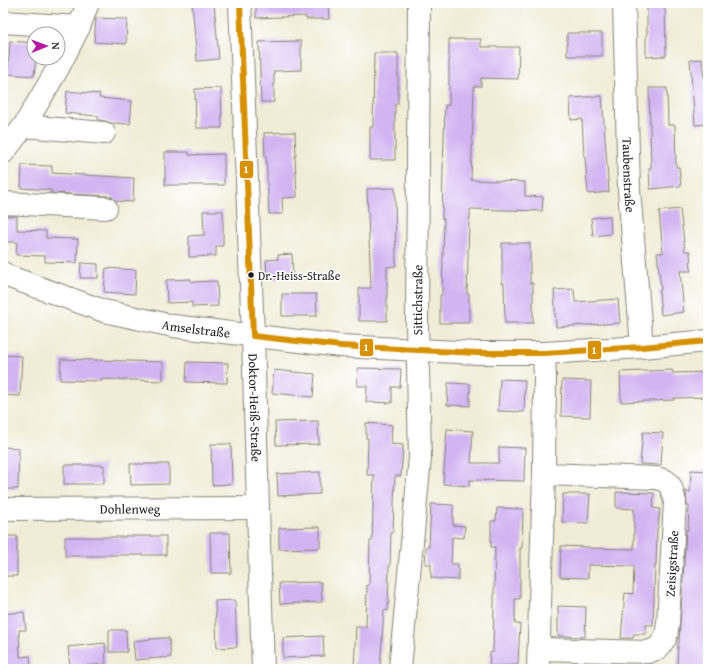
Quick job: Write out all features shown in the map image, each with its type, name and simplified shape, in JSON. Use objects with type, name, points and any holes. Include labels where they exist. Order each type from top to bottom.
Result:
[{"type":"street","points":[[3,153],[24,126],[57,70],[79,27],[88,3]]},
{"type":"street","name":"Doktor-Heiß-Straße","points":[[240,3],[253,336],[263,669]]},
{"type":"street","name":"Sittichstraße","points":[[400,669],[420,458],[417,323],[419,3]]},
{"type":"street","name":"Taubenstraße","points":[[624,3],[629,190],[642,347]]},
{"type":"street","points":[[3,22],[79,27]]},
{"type":"street","points":[[24,126],[104,133]]},
{"type":"street","points":[[3,203],[106,208]]},
{"type":"street","name":"Amselstraße","points":[[4,278],[104,311],[174,326],[341,346],[418,351],[544,353],[642,347],[708,340]]},
{"type":"street","name":"Zeisigstraße","points":[[544,353],[546,379],[539,659],[648,652],[658,648],[666,637],[668,623],[675,502],[671,487],[666,481],[656,478],[544,474]]},
{"type":"street","name":"Dohlenweg","points":[[3,509],[258,508]]},
{"type":"building","points":[[192,3],[214,3],[219,59],[197,61]]},
{"type":"building","points":[[256,3],[328,3],[329,19],[306,19],[305,16],[256,18]]},
{"type":"building","points":[[647,3],[665,3],[666,56],[646,57]]},
{"type":"building","points":[[96,18],[127,19],[126,44],[94,42]]},
{"type":"building","points":[[567,33],[602,33],[602,56],[567,56]]},
{"type":"building","points":[[449,39],[481,39],[481,47],[519,47],[518,79],[481,78],[481,86],[474,86],[471,180],[525,182],[525,196],[543,197],[542,211],[470,209],[467,294],[469,294],[469,323],[440,323],[444,219],[442,219],[445,105],[449,105]]},
{"type":"building","points":[[10,41],[26,42],[26,66],[35,66],[34,76],[8,74]]},
{"type":"building","points":[[301,41],[301,70],[274,71],[274,102],[261,102],[259,42]]},
{"type":"building","points":[[374,53],[398,53],[398,104],[395,104],[395,160],[370,160],[370,127],[373,127]]},
{"type":"building","points":[[702,59],[706,100],[708,100],[708,124],[695,125],[690,60]]},
{"type":"building","points":[[221,88],[222,128],[196,128],[195,89]]},
{"type":"building","points":[[649,88],[667,88],[668,125],[675,125],[676,167],[679,167],[681,186],[650,189],[649,168],[651,168]]},
{"type":"building","points":[[67,91],[100,94],[99,98],[132,101],[130,124],[111,123],[98,120],[98,116],[65,113]]},
{"type":"building","points":[[602,96],[609,192],[588,194],[582,119],[571,120],[570,98]]},
{"type":"building","points":[[295,132],[297,197],[282,198],[283,214],[269,214],[264,133]]},
{"type":"building","points":[[165,152],[189,152],[189,155],[224,154],[224,185],[165,185]]},
{"type":"building","points":[[22,165],[52,166],[52,173],[134,178],[133,202],[116,201],[112,197],[107,196],[51,193],[51,190],[21,188]]},
{"type":"building","points":[[395,188],[396,266],[387,267],[387,321],[359,321],[359,288],[371,288],[367,189]]},
{"type":"building","points":[[680,209],[685,251],[690,251],[691,271],[680,271],[684,312],[661,315],[659,291],[661,290],[657,253],[663,253],[659,211]]},
{"type":"building","points":[[203,211],[223,211],[223,246],[216,246],[216,256],[189,257],[189,236],[204,235]]},
{"type":"building","points":[[3,216],[17,216],[17,230],[46,231],[46,238],[78,239],[77,263],[45,262],[45,256],[16,255],[17,242],[3,242]]},
{"type":"building","points":[[610,216],[611,234],[593,236],[591,218]]},
{"type":"building","points":[[502,243],[530,243],[530,283],[533,283],[533,323],[505,323],[504,283],[502,283]]},
{"type":"building","points":[[292,254],[293,278],[267,279],[266,260],[278,259],[278,255]]},
{"type":"building","points":[[81,263],[98,264],[98,278],[80,278]]},
{"type":"building","points":[[106,268],[136,270],[135,294],[104,292]]},
{"type":"building","points":[[191,279],[191,282],[217,281],[218,306],[192,307],[192,302],[167,303],[166,280]]},
{"type":"building","points":[[574,289],[575,302],[618,299],[620,323],[556,327],[554,290]]},
{"type":"building","points":[[282,294],[316,294],[317,316],[282,316]]},
{"type":"building","points":[[3,355],[22,356],[20,396],[3,395]]},
{"type":"building","points":[[61,359],[163,362],[163,381],[102,379],[102,381],[60,380]]},
{"type":"building","points":[[187,362],[228,363],[227,383],[186,382]]},
{"type":"building","points":[[358,368],[401,369],[400,387],[392,387],[392,403],[366,402],[367,386],[357,386]]},
{"type":"building","points":[[274,370],[315,374],[313,397],[272,393]]},
{"type":"building","points":[[672,370],[673,373],[708,372],[708,397],[621,402],[620,372]]},
{"type":"building","points":[[500,379],[525,380],[524,412],[498,411]]},
{"type":"building","points":[[562,380],[591,381],[590,417],[561,416]]},
{"type":"building","points":[[448,383],[470,384],[470,406],[447,405]]},
{"type":"building","points":[[318,421],[319,444],[276,445],[275,422]]},
{"type":"building","points":[[366,423],[392,425],[391,444],[403,445],[401,476],[395,476],[393,532],[391,532],[389,567],[388,611],[384,610],[380,669],[354,669],[356,627],[366,627],[370,541],[372,541],[374,475],[367,475],[368,438],[366,438]]},
{"type":"building","points":[[447,429],[473,431],[471,463],[499,463],[499,447],[525,448],[524,481],[470,480],[469,486],[443,484]]},
{"type":"building","points":[[643,432],[663,433],[661,465],[640,464]]},
{"type":"building","points":[[211,444],[231,444],[232,484],[212,485]]},
{"type":"building","points":[[3,447],[19,448],[18,489],[3,489]]},
{"type":"building","points":[[130,464],[169,464],[169,484],[131,485]]},
{"type":"building","points":[[64,465],[104,465],[104,484],[64,484]]},
{"type":"building","points":[[691,470],[708,471],[708,669],[677,669],[686,530],[688,530],[689,506],[687,506],[686,491],[690,492]]},
{"type":"building","points":[[320,472],[320,494],[278,496],[277,474]]},
{"type":"building","points":[[616,492],[654,493],[653,508],[660,509],[657,528],[653,625],[646,625],[646,634],[634,634],[633,638],[621,638],[625,593],[633,594],[634,566],[588,565],[588,578],[560,577],[561,546],[634,549],[634,509],[616,508]]},
{"type":"building","points":[[563,494],[590,494],[588,523],[562,522]]},
{"type":"building","points":[[431,504],[453,505],[453,525],[465,526],[464,538],[452,537],[451,564],[458,564],[458,580],[431,578],[431,564],[425,564],[426,547],[429,547]]},
{"type":"building","points":[[497,508],[523,509],[522,548],[520,548],[520,599],[515,599],[515,624],[520,624],[518,665],[489,666],[490,653],[493,652],[495,547],[491,547],[491,521],[496,521]]},
{"type":"building","points":[[320,527],[320,548],[279,549],[279,528]]},
{"type":"building","points":[[210,533],[230,533],[231,573],[211,573]]},
{"type":"building","points":[[3,536],[17,536],[17,576],[3,576]]},
{"type":"building","points":[[166,536],[166,555],[65,556],[65,537]]},
{"type":"building","points":[[321,582],[322,602],[280,604],[279,583]]},
{"type":"building","points":[[235,600],[237,647],[217,648],[215,601]]},
{"type":"building","points":[[558,606],[586,607],[585,637],[558,636]]},
{"type":"building","points":[[24,612],[26,630],[19,630],[20,657],[30,656],[31,669],[3,669],[3,631],[5,631],[3,614]]},
{"type":"building","points":[[109,630],[126,630],[127,652],[109,652]]},
{"type":"building","points":[[323,636],[324,656],[283,658],[283,638]]},
{"type":"building","points":[[169,638],[171,657],[135,660],[133,641]]},
{"type":"building","points":[[105,643],[106,664],[70,667],[68,647]]},
{"type":"transit line","name":"1","points":[[240,3],[253,336]]},
{"type":"transit line","name":"1","points":[[253,336],[341,346],[477,353],[544,353],[708,341]]},
{"type":"place","name":"Dr.-Heiss-Straße","points":[[251,275]]}]
